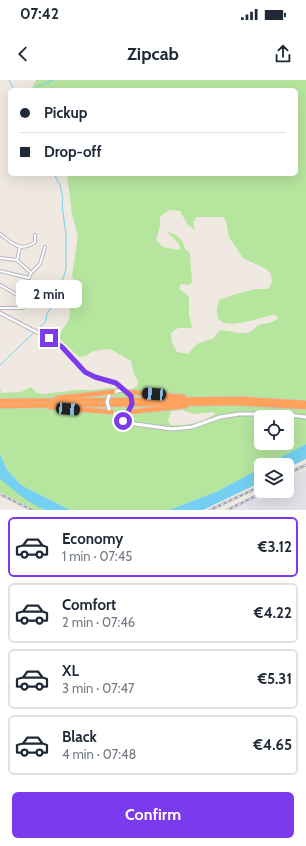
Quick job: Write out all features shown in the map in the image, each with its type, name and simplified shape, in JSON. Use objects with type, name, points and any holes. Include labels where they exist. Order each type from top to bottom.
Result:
[{"type":"highway","points":[[35,403],[112,393]]},
{"type":"highway","points":[[127,393],[168,395],[196,399]]},
{"type":"highway","points":[[2,404],[244,398],[306,403]]},
{"type":"highway","points":[[35,403],[210,403],[271,404],[306,407]]},
{"type":"highway","points":[[35,403],[113,412]]},
{"type":"highway","points":[[127,412],[210,403]]},
{"type":"main road","points":[[123,421],[132,402],[127,393],[112,393],[107,402],[113,412],[123,421],[140,425],[180,429],[195,426],[220,417],[238,414],[280,414],[306,417]]},
{"type":"main road","points":[[113,412],[127,412]]},
{"type":"street","points":[[0,234],[20,247],[26,247],[35,242],[35,235]]},
{"type":"street","points":[[17,260],[20,247]]},
{"type":"street","points":[[0,272],[27,279],[29,278],[31,273],[40,264],[46,247]]},
{"type":"street","points":[[0,258],[17,260],[31,273]]},
{"type":"street","points":[[0,285],[23,298],[23,308],[4,308]]},
{"type":"street","points":[[1,312],[4,308]]},
{"type":"street","points":[[1,312],[4,308]]},
{"type":"street","points":[[1,312],[62,347],[85,372],[95,377],[112,381],[127,393]]},
{"type":"street","points":[[112,381],[117,385],[112,393]]},
{"type":"shaded area","points":[[305,470],[306,471],[306,510],[229,510],[254,498],[294,498],[294,475]]},
{"type":"green space","points":[[36,80],[306,80],[306,444],[279,458],[254,458],[254,472],[218,491],[169,510],[70,510],[21,485],[7,470],[0,454],[0,387],[1,393],[21,392],[31,387],[36,393],[43,394],[108,388],[132,389],[137,386],[138,381],[134,374],[131,361],[112,350],[106,349],[94,351],[85,356],[79,357],[60,339],[62,331],[70,317],[69,296],[74,286],[72,276],[78,236],[72,215],[67,176],[298,176],[298,88],[32,88]],"holes":[[[169,210],[180,211],[188,225],[195,230],[193,223],[196,217],[223,217],[226,221],[229,237],[243,258],[266,269],[271,274],[272,282],[268,289],[256,289],[219,300],[217,315],[220,320],[233,324],[274,315],[278,317],[275,321],[259,325],[247,333],[219,331],[214,338],[197,344],[188,354],[177,352],[172,343],[171,333],[178,328],[191,328],[192,326],[189,315],[189,297],[179,288],[181,284],[188,285],[192,283],[190,253],[185,249],[183,242],[176,235],[166,231],[179,244],[180,248],[178,250],[163,247],[156,240],[160,226],[160,217]],[[183,410],[193,414],[214,412],[215,414],[205,420],[183,425],[171,425],[168,421],[171,411]]]},
{"type":"green space","points":[[0,479],[37,506],[46,510],[35,510],[0,492]]},
{"type":"water","points":[[306,444],[306,459],[294,465],[294,458],[279,458]]},
{"type":"water","points":[[0,454],[7,470],[21,485],[70,510],[47,510],[36,506],[0,479]]},
{"type":"water","points":[[254,472],[254,485],[203,510],[169,510],[218,491]]},
{"type":"waterway","points":[[9,80],[13,88]]},
{"type":"waterway","points":[[36,88],[54,80]]},
{"type":"waterway","points":[[0,365],[46,321],[47,314],[57,298],[66,269],[66,235],[62,205],[63,199],[60,185],[55,176]]},
{"type":"railway","points":[[294,471],[306,465]]},
{"type":"railway","points":[[210,510],[254,489]]},
{"type":"railway","points":[[0,494],[32,510]]},
{"type":"railway","points":[[227,510],[254,497]]},
{"type":"route","points":[[49,338],[62,347],[85,372],[95,377],[116,383],[131,396],[132,407],[124,414],[122,418],[123,421]]}]
